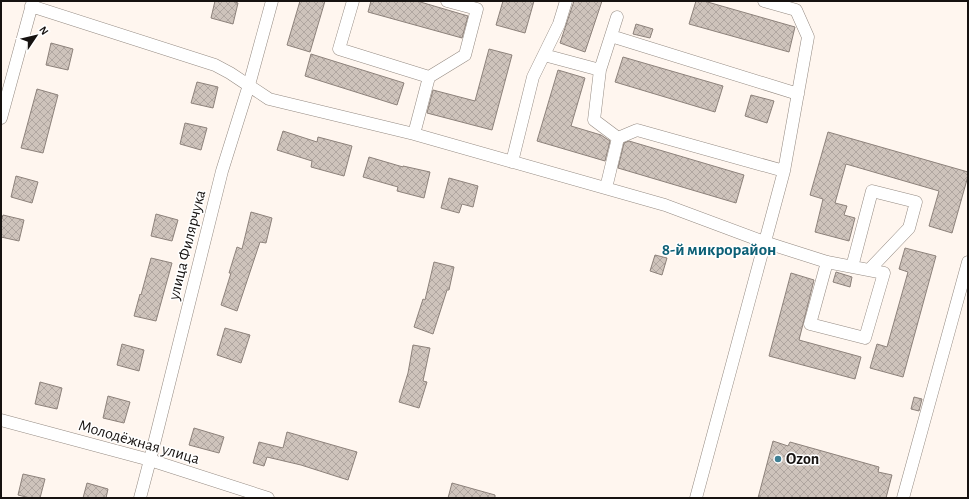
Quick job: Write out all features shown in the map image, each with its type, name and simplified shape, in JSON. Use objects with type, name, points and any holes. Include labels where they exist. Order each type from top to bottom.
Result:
[{"type":"street","name":"улица Филярчука","points":[[140,498],[222,171],[249,85],[272,1]]},
{"type":"street","points":[[353,1],[339,49],[429,77]]},
{"type":"street","points":[[414,134],[429,77],[465,55],[477,10],[447,1]]},
{"type":"street","points":[[512,162],[533,77],[559,24],[566,1]]},
{"type":"street","points":[[696,498],[784,172],[808,37],[796,10],[764,1]]},
{"type":"street","points":[[1,118],[32,4],[215,65],[249,85],[268,99],[414,134],[606,188],[665,205],[764,242],[827,262],[884,273],[865,338],[810,324],[827,262]]},
{"type":"street","points":[[617,17],[600,70],[594,120],[618,138]]},
{"type":"street","points":[[611,36],[798,94]]},
{"type":"street","points":[[544,55],[600,70]]},
{"type":"street","points":[[618,138],[637,130],[784,172]]},
{"type":"street","points":[[606,188],[618,138]]},
{"type":"street","points":[[852,267],[872,191],[916,202],[909,228],[869,270]]},
{"type":"street","points":[[903,498],[968,262]]},
{"type":"street","name":"Молодёжная улица","points":[[1,420],[150,460],[268,498]]},
{"type":"building","points":[[215,1],[232,1],[238,3],[233,24],[211,18]]},
{"type":"building","points":[[300,1],[325,1],[310,52],[287,45]]},
{"type":"building","points":[[371,1],[417,1],[468,16],[462,38],[368,12]]},
{"type":"building","points":[[503,1],[534,1],[525,33],[496,25]]},
{"type":"building","points":[[574,1],[602,1],[585,52],[560,43]]},
{"type":"building","points":[[696,1],[704,1],[795,27],[789,52],[689,24]]},
{"type":"building","points":[[636,24],[653,29],[650,38],[633,34]]},
{"type":"building","points":[[51,43],[73,49],[68,70],[46,65]]},
{"type":"building","points":[[489,49],[512,55],[492,130],[427,113],[433,90],[475,101]]},
{"type":"building","points":[[311,54],[404,83],[397,105],[305,76]]},
{"type":"building","points":[[623,57],[723,86],[715,112],[615,82]]},
{"type":"building","points":[[558,70],[585,78],[571,126],[601,135],[610,141],[605,161],[537,141]]},
{"type":"building","points":[[197,82],[218,87],[213,108],[191,103]]},
{"type":"building","points":[[37,89],[58,95],[43,153],[21,148]]},
{"type":"building","points":[[751,95],[774,101],[767,123],[745,116]]},
{"type":"building","points":[[185,123],[207,128],[201,150],[180,144]]},
{"type":"building","points":[[283,131],[317,142],[318,137],[352,146],[344,176],[311,167],[312,161],[277,150]]},
{"type":"building","points":[[828,132],[968,172],[952,233],[929,226],[939,191],[846,164],[835,203],[847,206],[844,215],[855,218],[849,241],[815,232],[823,199],[810,195]]},
{"type":"building","points":[[629,141],[744,175],[736,203],[618,168],[624,143]]},
{"type":"building","points":[[369,157],[403,167],[430,172],[424,198],[397,191],[398,187],[363,177]]},
{"type":"building","points":[[16,176],[38,182],[32,203],[11,197]]},
{"type":"building","points":[[449,178],[478,186],[473,207],[462,204],[459,213],[441,208]]},
{"type":"building","points":[[251,212],[272,218],[266,243],[260,242],[237,311],[221,305],[237,247],[242,249]]},
{"type":"building","points":[[156,214],[178,220],[172,241],[151,236]]},
{"type":"building","points":[[3,215],[24,220],[19,241],[1,237],[1,221]]},
{"type":"building","points":[[905,248],[936,256],[903,377],[870,368],[877,344],[887,347],[908,272],[899,269]]},
{"type":"building","points":[[655,255],[667,258],[662,275],[650,271]]},
{"type":"building","points":[[151,258],[172,263],[156,321],[134,316]]},
{"type":"building","points":[[434,262],[454,267],[449,290],[447,290],[433,334],[414,327],[423,299],[425,300]]},
{"type":"building","points":[[836,272],[852,277],[850,287],[833,282]]},
{"type":"building","points":[[791,273],[814,280],[799,340],[861,357],[855,379],[769,356]]},
{"type":"building","points":[[225,328],[250,335],[241,363],[217,355]]},
{"type":"building","points":[[122,344],[144,350],[139,371],[117,365]]},
{"type":"building","points":[[413,345],[430,348],[423,381],[427,382],[419,408],[399,402],[408,373]]},
{"type":"building","points":[[40,382],[62,388],[57,409],[35,404]]},
{"type":"building","points":[[108,396],[130,402],[124,423],[103,418]]},
{"type":"building","points":[[914,397],[922,399],[919,411],[911,409]]},
{"type":"building","points":[[194,428],[224,437],[219,453],[189,445]]},
{"type":"building","points":[[287,432],[357,452],[348,480],[301,465],[267,457],[264,466],[253,463],[259,442],[283,448]]},
{"type":"building","points":[[773,441],[788,446],[790,442],[879,467],[878,472],[892,475],[886,498],[758,498]]},
{"type":"building","points":[[23,474],[45,479],[40,498],[30,498],[18,495]]},
{"type":"building","points":[[87,483],[108,489],[106,498],[83,498]]},
{"type":"building","points":[[452,483],[495,495],[495,498],[448,498]]},
{"type":"place","name":"Ozon","points":[[778,459]]},
{"type":"district","name":"8-й микрорайон","points":[[719,249]]}]
